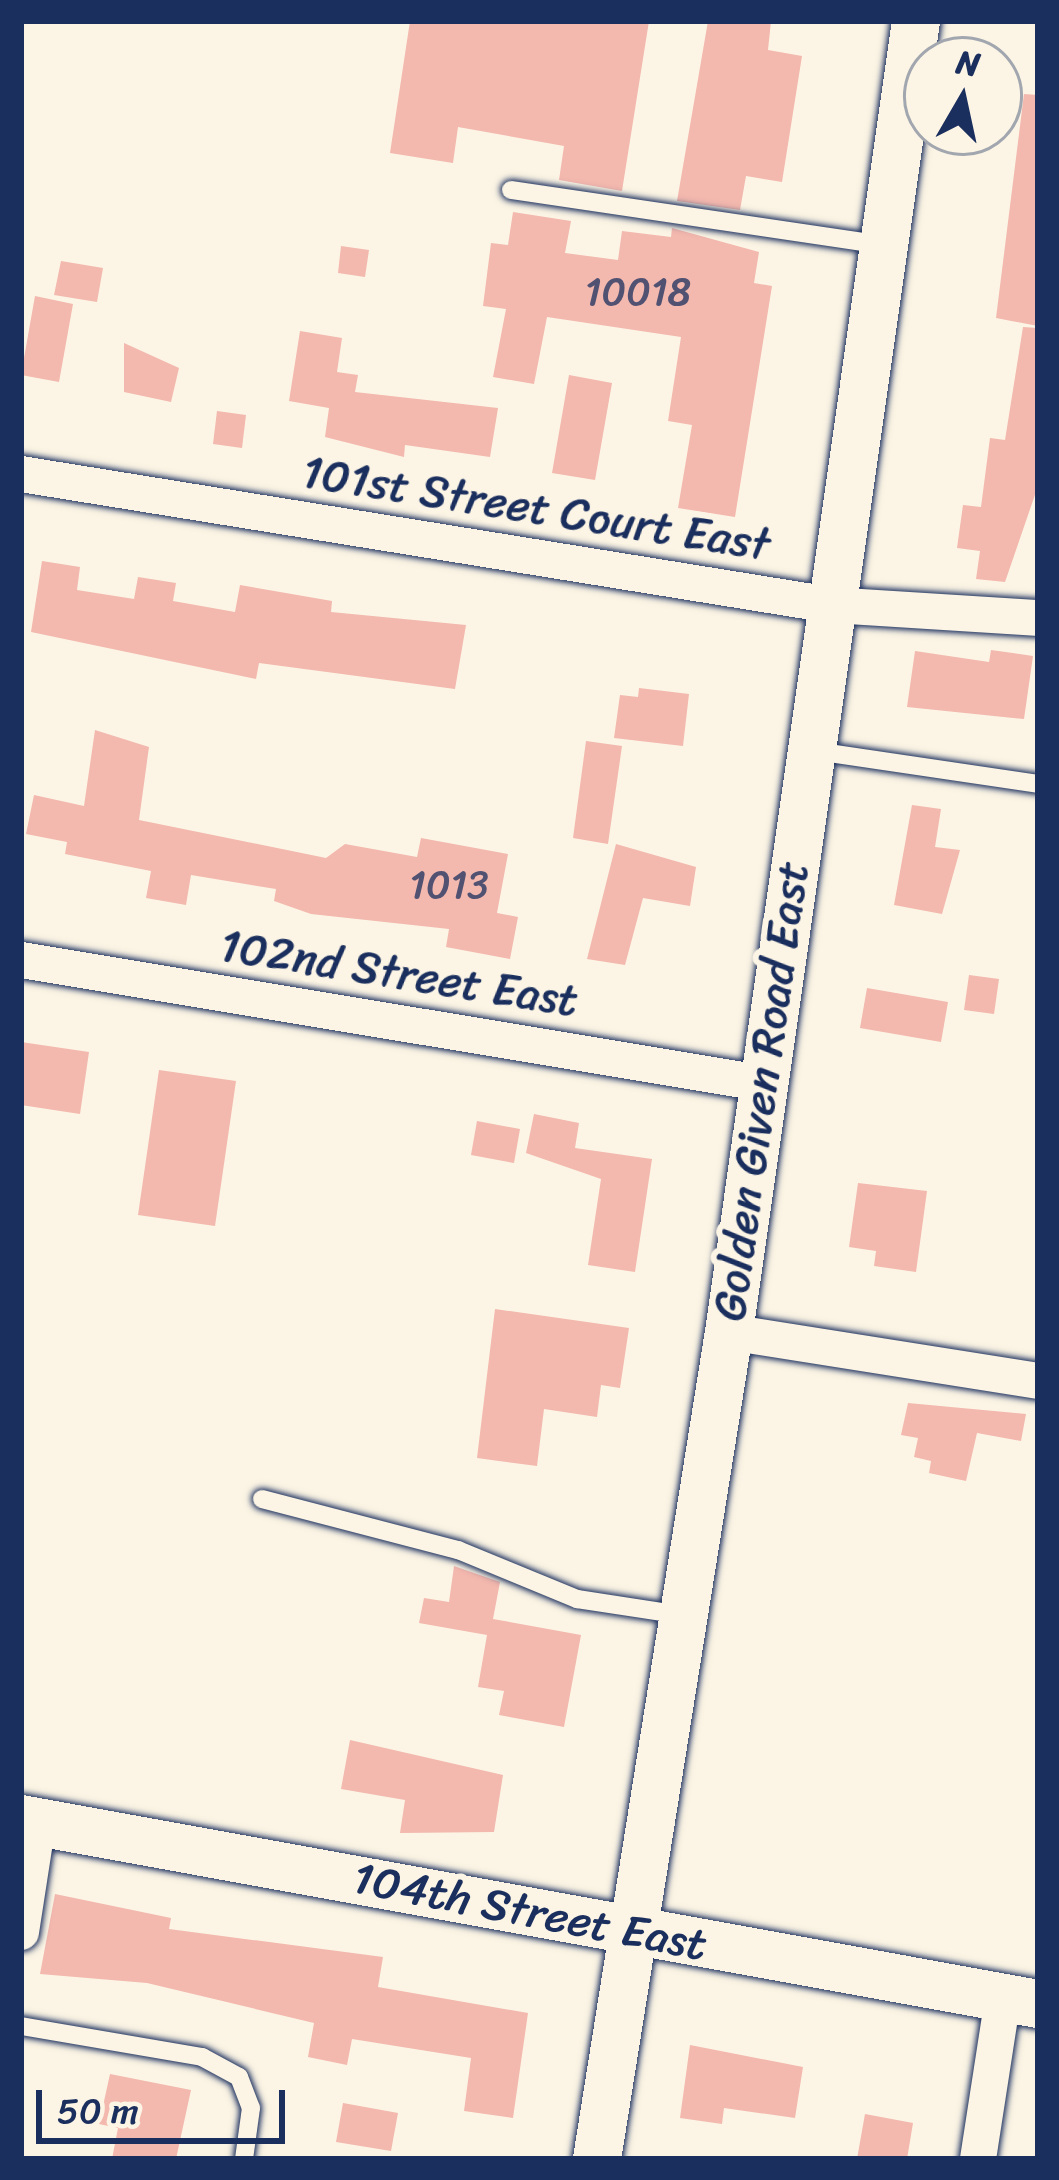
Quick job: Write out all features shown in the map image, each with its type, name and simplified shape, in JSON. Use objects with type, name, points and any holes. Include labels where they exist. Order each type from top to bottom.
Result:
[{"type":"street","name":"Golden Given Road East","points":[[597,2159],[729,1332],[916,21]]},
{"type":"street","name":"101st Street Court East","points":[[21,474],[831,605],[1038,618]]},
{"type":"street","name":"102nd Street East","points":[[21,960],[761,1083]]},
{"type":"street","points":[[729,1332],[1038,1381]]},
{"type":"street","points":[[21,1932],[29,1821]]},
{"type":"street","name":"104th Street East","points":[[29,1821],[634,1927],[1020,2001]]},
{"type":"street","points":[[978,2159],[1020,2001]]},
{"type":"lane","points":[[511,190],[883,245]]},
{"type":"lane","points":[[810,750],[1038,784]]},
{"type":"lane","points":[[262,1499],[458,1550],[578,1599],[681,1615]]},
{"type":"lane","points":[[21,2026],[202,2057],[239,2077],[250,2108],[244,2159]]},
{"type":"building","points":[[410,21],[649,21],[622,191],[559,180],[564,146],[458,127],[453,163],[390,153]]},
{"type":"building","points":[[708,21],[771,21],[768,50],[802,56],[782,182],[746,176],[740,210],[677,201]]},
{"type":"building","points":[[1024,94],[1038,95],[1038,326],[996,318],[1016,156],[1023,156]]},
{"type":"building","points":[[513,212],[571,221],[565,253],[618,260],[622,231],[671,237],[672,228],[759,252],[754,283],[772,286],[735,517],[678,508],[692,425],[668,421],[681,337],[547,317],[534,384],[493,377],[506,309],[483,306],[491,243],[508,245]]},
{"type":"building","points":[[341,246],[369,250],[365,277],[338,273]]},
{"type":"building","points":[[61,261],[103,268],[97,302],[54,295]]},
{"type":"building","points":[[35,296],[73,304],[59,382],[21,375]]},
{"type":"building","points":[[1023,327],[1038,328],[1038,486],[1005,582],[976,579],[980,551],[957,548],[963,505],[981,507],[990,438],[1005,440]]},
{"type":"building","points":[[300,331],[342,338],[337,372],[358,375],[355,392],[498,408],[490,457],[405,445],[404,457],[325,437],[329,408],[289,401]]},
{"type":"building","points":[[124,343],[179,368],[171,402],[124,392]]},
{"type":"building","points":[[569,375],[612,383],[595,480],[552,473]]},
{"type":"building","points":[[217,411],[246,415],[242,448],[213,444]]},
{"type":"building","points":[[42,561],[80,567],[77,590],[134,599],[138,577],[176,583],[173,601],[235,612],[240,585],[332,601],[331,612],[466,625],[455,689],[259,663],[256,679],[31,632]]},
{"type":"building","points":[[991,650],[1033,656],[1024,719],[907,707],[915,651],[989,662]]},
{"type":"building","points":[[639,688],[689,694],[683,746],[614,738],[620,695],[638,697]]},
{"type":"building","points":[[95,730],[149,747],[139,820],[326,858],[345,844],[417,857],[421,838],[508,854],[497,913],[518,917],[510,959],[446,947],[449,929],[311,914],[274,901],[276,889],[191,875],[186,905],[146,898],[151,871],[65,854],[67,842],[26,834],[34,795],[84,806]]},
{"type":"building","points":[[586,741],[622,746],[608,844],[573,838]]},
{"type":"building","points":[[912,805],[941,809],[935,847],[960,850],[942,914],[894,905]]},
{"type":"building","points":[[616,844],[696,867],[690,906],[643,898],[625,965],[587,959]]},
{"type":"building","points":[[969,975],[999,979],[994,1014],[964,1010]]},
{"type":"building","points":[[867,988],[948,1002],[941,1042],[860,1028]]},
{"type":"building","points":[[21,1042],[89,1052],[80,1114],[21,1105]]},
{"type":"building","points":[[159,1070],[236,1081],[215,1226],[138,1215]]},
{"type":"building","points":[[534,1114],[579,1123],[575,1148],[652,1159],[635,1272],[588,1265],[601,1179],[526,1153]]},
{"type":"building","points":[[477,1121],[520,1129],[514,1163],[471,1155]]},
{"type":"building","points":[[858,1183],[927,1191],[916,1272],[874,1266],[876,1251],[849,1247]]},
{"type":"building","points":[[495,1309],[629,1328],[620,1388],[601,1385],[597,1417],[544,1409],[537,1466],[477,1458]]},
{"type":"building","points":[[908,1403],[1026,1414],[1021,1441],[977,1433],[966,1481],[929,1473],[931,1461],[914,1457],[918,1438],[901,1435]]},
{"type":"building","points":[[454,1566],[500,1582],[493,1619],[581,1635],[564,1727],[499,1715],[504,1691],[478,1687],[487,1635],[419,1623],[424,1598],[449,1602]]},
{"type":"building","points":[[350,1740],[503,1775],[494,1832],[400,1833],[405,1800],[341,1789]]},
{"type":"building","points":[[55,1894],[171,1918],[169,1929],[383,1957],[378,1987],[528,2013],[513,2118],[464,2111],[471,2058],[352,2039],[347,2065],[308,2057],[314,2023],[147,1983],[40,1974]]},
{"type":"building","points":[[690,2045],[803,2067],[795,2118],[724,2108],[722,2124],[680,2118]]},
{"type":"building","points":[[110,2074],[191,2090],[176,2159],[112,2159],[118,2128],[99,2124]]},
{"type":"building","points":[[343,2103],[398,2113],[391,2151],[336,2142]]},
{"type":"building","points":[[865,2114],[913,2123],[907,2159],[857,2159]]}]
